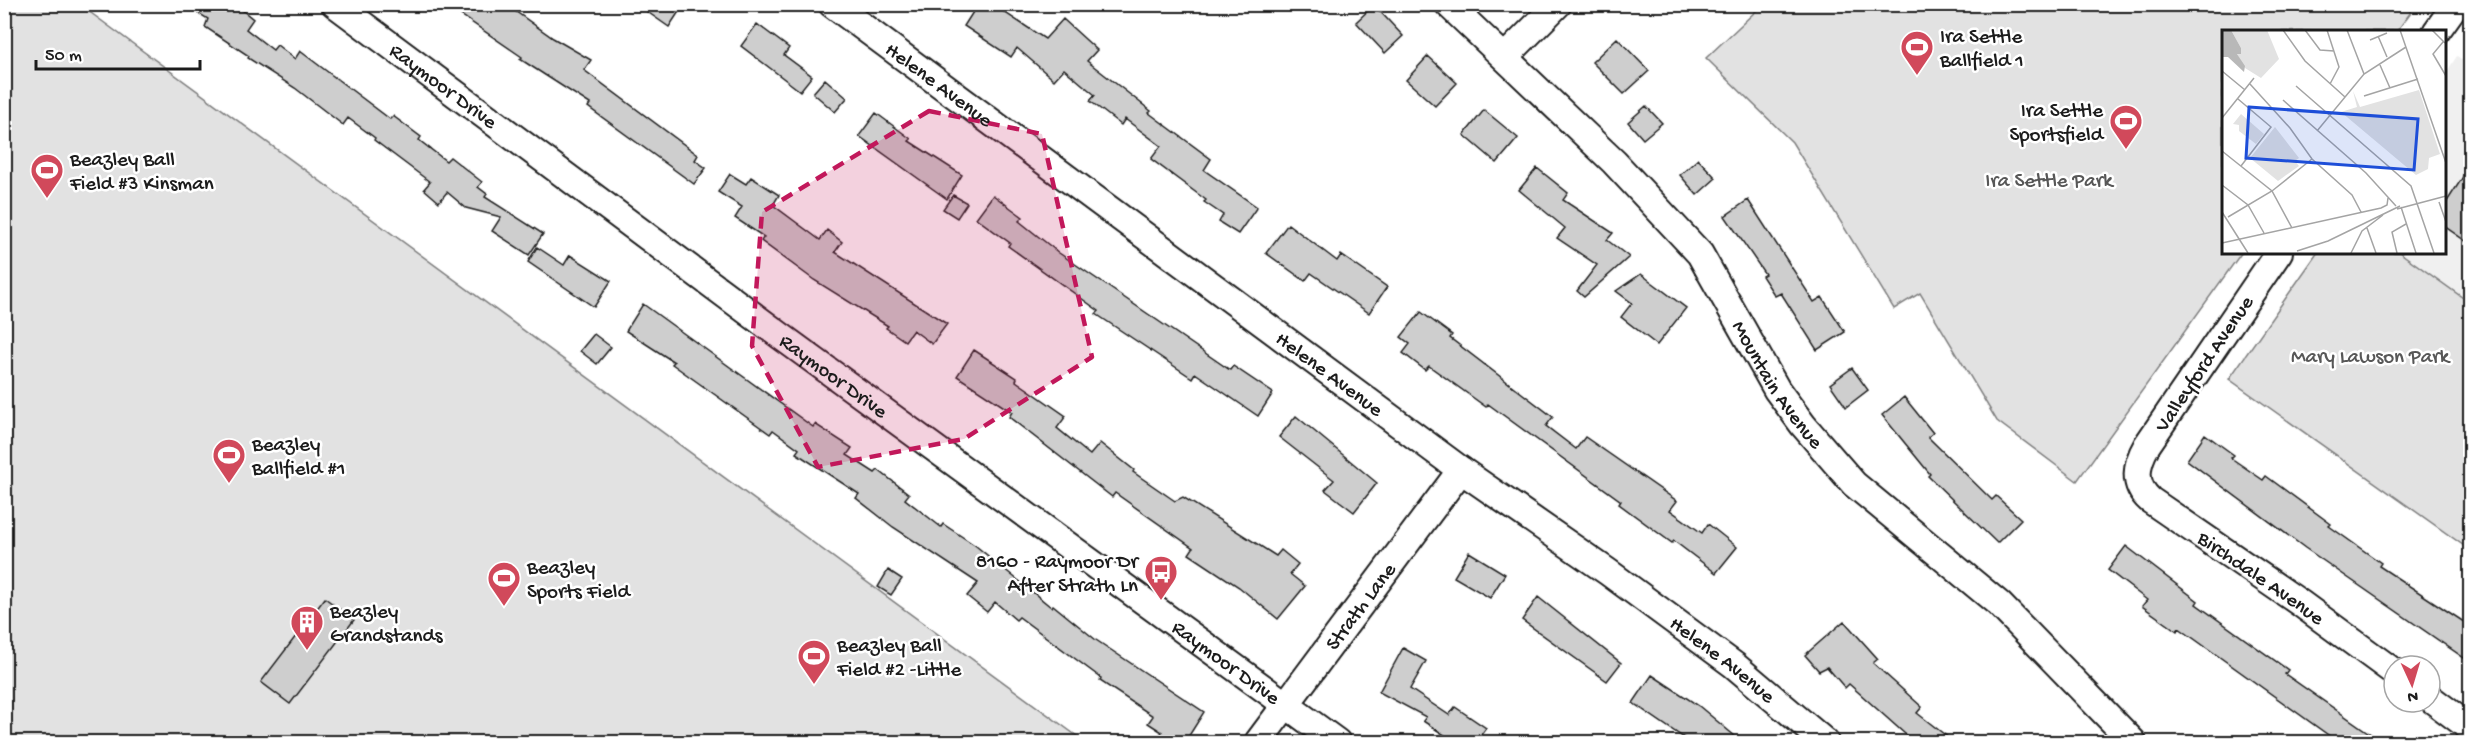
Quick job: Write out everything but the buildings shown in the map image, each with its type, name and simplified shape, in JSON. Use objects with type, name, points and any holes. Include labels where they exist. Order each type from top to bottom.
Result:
[{"type":"street","name":"Raymoor Drive","points":[[335,4],[778,334],[1337,742]]},
{"type":"street","name":"Helene Avenue","points":[[832,4],[1461,470],[1608,572],[1734,664],[1825,742]]},
{"type":"street","name":"Mountain Avenue","points":[[1448,4],[1614,162],[1700,254],[1778,390],[1803,425],[1854,484],[1999,604],[2133,742]]},
{"type":"street","points":[[1505,57],[1558,4]]},
{"type":"street","points":[[2437,30],[2456,4]]},
{"type":"street","name":"Valleyford Avenue","points":[[2137,477],[2137,465],[2147,445],[2277,254]]},
{"type":"street","name":"Strath Lane","points":[[1258,742],[1461,470]]},
{"type":"street","name":"Birchdale Avenue","points":[[2137,477],[2140,488],[2150,500],[2300,603],[2382,663]]},
{"type":"street","points":[[2442,707],[2470,728]]},
{"type":"highlighted area","points":[[929,111],[1042,134],[1092,357],[964,439],[818,467],[752,346],[762,212]]},
{"type":"shaded area","points":[[2457,56],[2470,66],[2470,303],[2402,254],[2445,254],[2445,74]]},
{"type":"green space","name":"Ira Settle Park","points":[[2401,4],[2411,12],[2398,30],[2222,30],[2222,254],[2241,254],[2077,481],[1997,421],[1920,293],[1894,309],[1792,142],[1706,58],[1758,9],[1753,5]]},
{"type":"green space","points":[[4,5],[80,5],[1085,742],[5,742]]},
{"type":"green space","name":"Mary Lawson Park","points":[[2317,254],[2402,254],[2470,303],[2470,550],[2229,379]]},
{"type":"place","name":"Ira Settle Ballfield 1","points":[[1917,76]]},
{"type":"place","name":"Ira Settle Sportsfield","points":[[2126,150]]},
{"type":"place","name":"Beazley Ball Field #3 Kinsman","points":[[47,199]]},
{"type":"place","name":"Beazley Ballfield #1","points":[[229,484]]},
{"type":"place","name":"8160 - Raymoor Dr After Strath Ln","points":[[1161,601]]},
{"type":"place","name":"Beazley Sports Field","points":[[504,607]]},
{"type":"place","name":"Beazley Grandstands","points":[[307,651]]},
{"type":"place","name":"Beazley Ball Field #2 -Little","points":[[814,685]]}]
